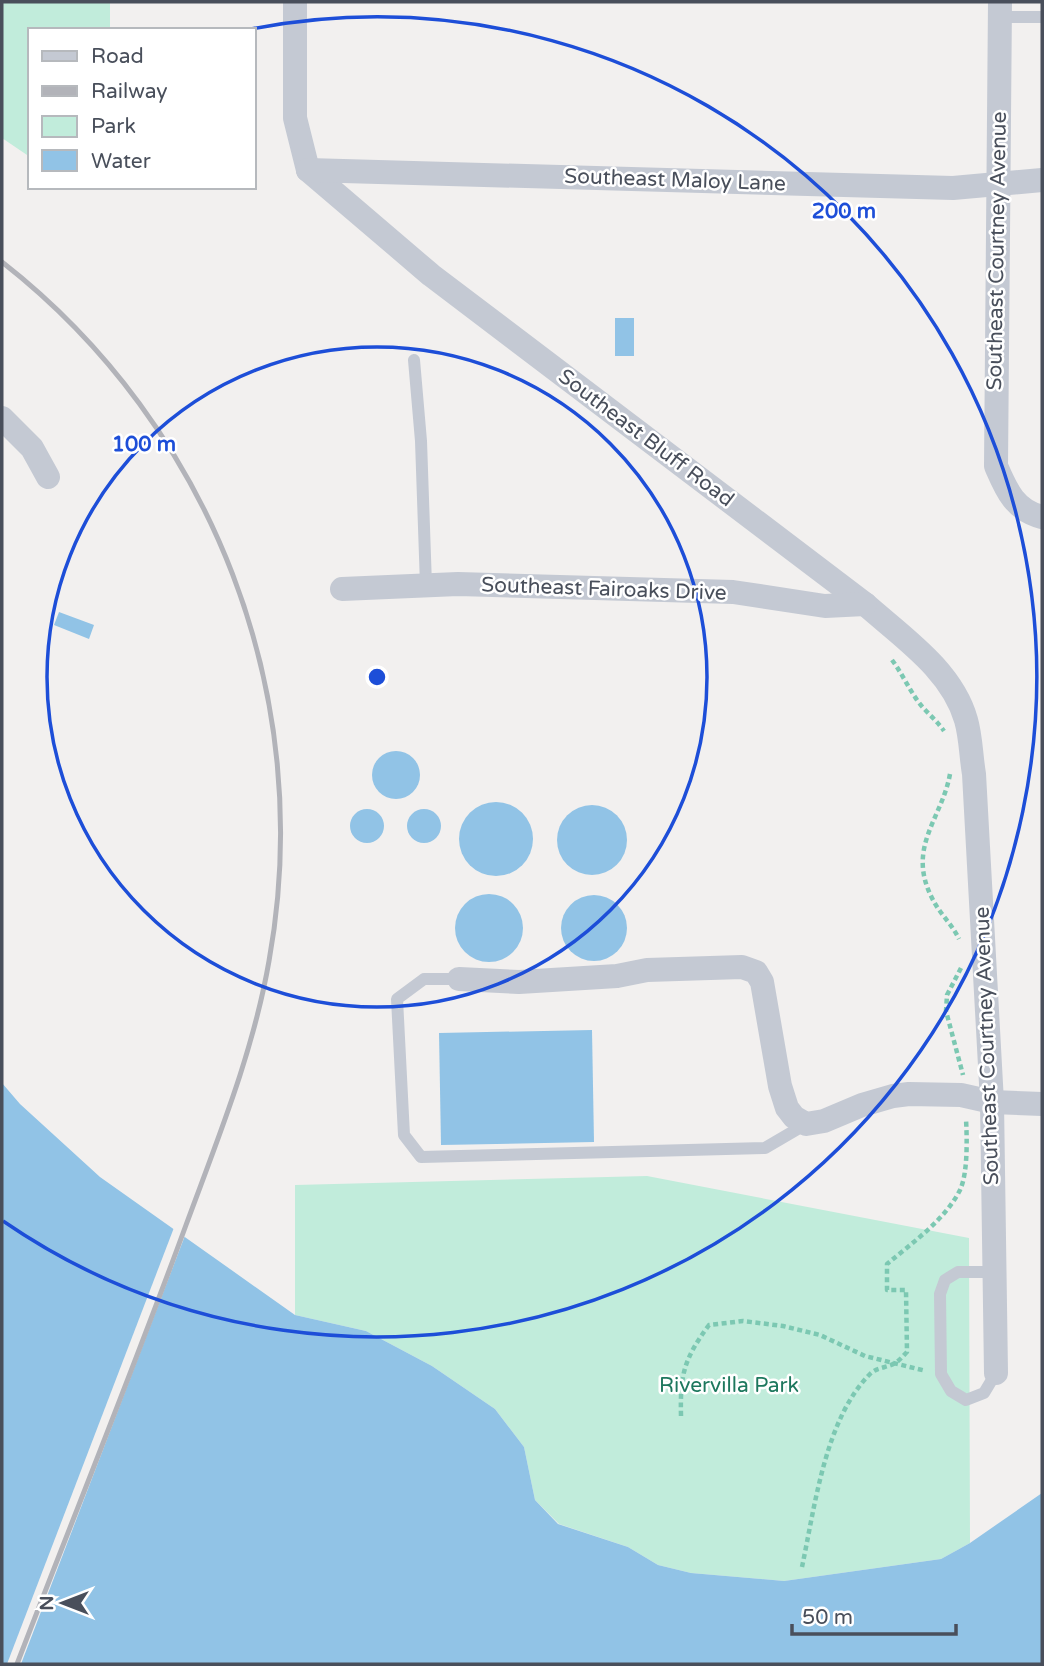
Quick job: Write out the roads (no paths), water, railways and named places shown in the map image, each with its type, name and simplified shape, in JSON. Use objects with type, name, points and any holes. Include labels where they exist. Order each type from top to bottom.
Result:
[{"type":"street","points":[[295,2],[295,118],[308,170]]},
{"type":"street","name":"Southeast Courtney Avenue","points":[[1000,9],[996,466],[1010,498],[1034,515],[1042,517]]},
{"type":"street","name":"Southeast Maloy Lane","points":[[308,170],[953,188],[1042,180]]},
{"type":"street","name":"Southeast Bluff Road","points":[[308,170],[431,275],[865,604],[925,657],[952,688],[966,720]]},
{"type":"street","points":[[2,418],[32,449],[48,477]]},
{"type":"street","name":"Southeast Fairoaks Drive","points":[[342,589],[458,584],[733,592],[825,607],[865,604]]},
{"type":"street","name":"Southeast Courtney Avenue","points":[[966,720],[974,774],[992,1102],[996,1373]]},
{"type":"street","points":[[459,979],[531,982],[617,976],[647,970],[742,967],[756,972],[765,992],[780,1087],[787,1108],[794,1118],[806,1124],[824,1121],[862,1105],[901,1095],[961,1095],[992,1102],[1042,1104]]},
{"type":"lane","points":[[1000,9],[1042,17]]},
{"type":"lane","points":[[414,360],[422,453],[426,585]]},
{"type":"lane","points":[[459,979],[424,979],[397,999],[404,1135],[421,1157],[765,1149],[806,1124]]},
{"type":"lane","points":[[994,1272],[958,1272],[945,1280],[940,1294],[941,1374],[951,1391],[966,1400],[984,1393],[996,1373]]},
{"type":"water","points":[[615,318],[634,318],[634,356],[615,356]]},
{"type":"water","points":[[59,612],[94,625],[89,639],[54,625]]},
{"type":"water","points":[[396,751],[413,758],[420,775],[413,792],[396,799],[379,792],[372,775],[379,758]]},
{"type":"water","points":[[496,802],[510,805],[522,813],[530,825],[533,839],[530,853],[522,865],[510,873],[496,876],[482,873],[470,865],[462,853],[459,839],[462,825],[470,813],[482,805]]},
{"type":"water","points":[[592,805],[617,815],[627,840],[617,865],[592,875],[567,865],[557,840],[567,815]]},
{"type":"water","points":[[367,809],[379,814],[384,826],[379,838],[367,843],[355,838],[350,826],[355,814]]},
{"type":"water","points":[[424,809],[436,814],[441,826],[436,838],[424,843],[412,838],[407,826],[412,814]]},
{"type":"water","points":[[496,894],[517,909],[523,921],[521,941],[513,952],[496,962],[482,962],[465,952],[457,941],[455,921],[465,904],[476,896]]},
{"type":"water","points":[[600,895],[618,904],[625,915],[625,941],[618,952],[607,959],[588,961],[570,952],[563,941],[561,922],[570,904],[581,897]]},
{"type":"water","points":[[592,1030],[594,1142],[441,1145],[439,1033]]},
{"type":"water","points":[[2,1083],[20,1104],[100,1177],[295,1315],[366,1331],[432,1366],[495,1409],[524,1447],[535,1500],[558,1524],[628,1547],[658,1565],[691,1573],[784,1581],[941,1559],[970,1543],[1042,1493],[1042,1664],[2,1664]]},
{"type":"railway","points":[[2,262],[76,329],[139,404],[192,486],[233,574],[261,667],[277,764],[280,862],[269,961],[254,1029],[234,1095],[145,1336],[17,1664]]},
{"type":"park label","name":"Rivervilla Park","points":[[729,1385]]}]
